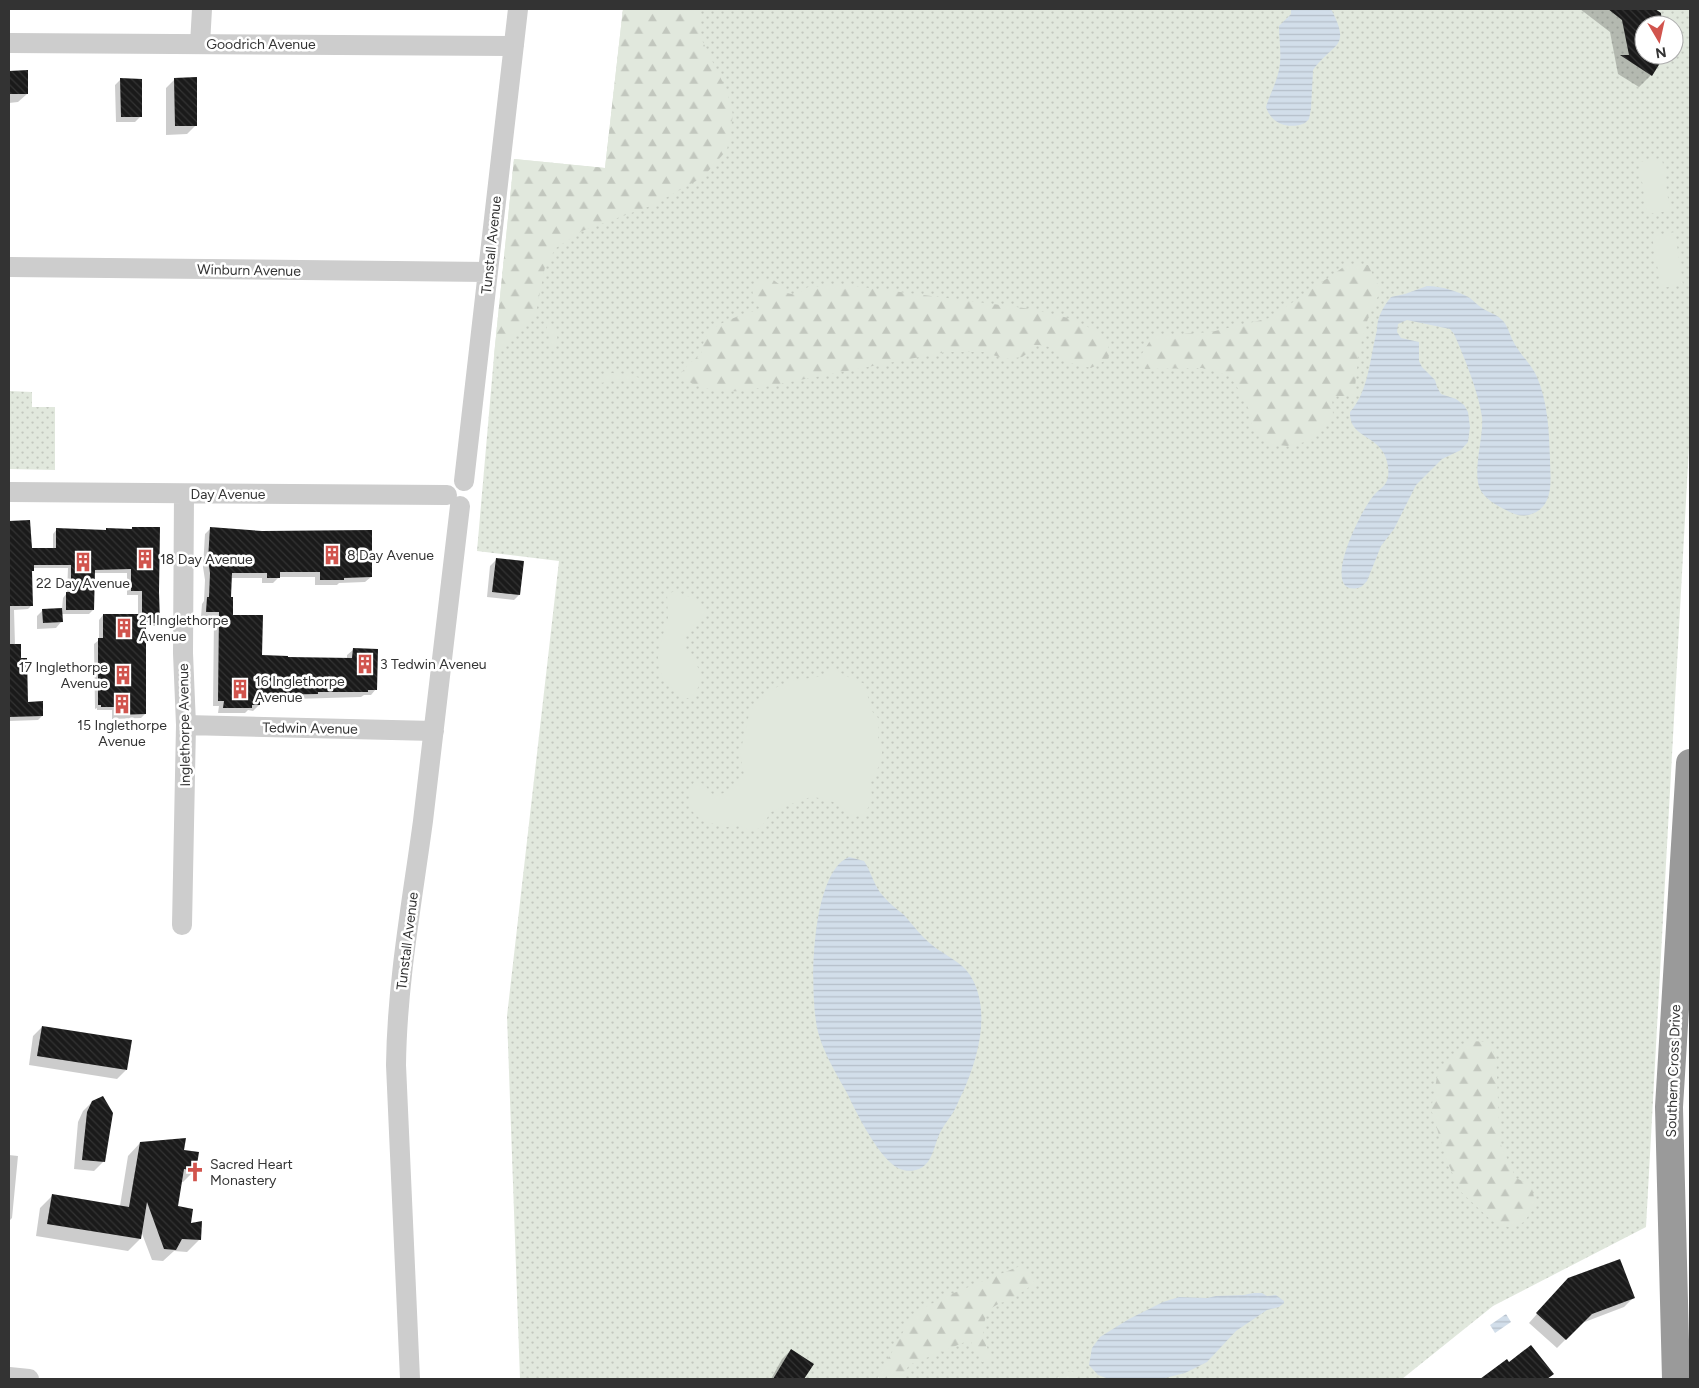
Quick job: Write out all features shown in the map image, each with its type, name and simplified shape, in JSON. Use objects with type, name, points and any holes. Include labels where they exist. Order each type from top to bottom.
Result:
[{"type":"highway","name":"Southern Cross Drive","points":[[1676,1379],[1669,1107],[1690,763]]},
{"type":"street","points":[[200,44],[202,9]]},
{"type":"street","name":"Tunstall Avenue","points":[[410,1379],[396,1033],[434,730],[453,500],[447,489],[451,483],[457,480],[464,480],[518,9]]},
{"type":"street","name":"Goodrich Avenue","points":[[9,43],[514,46]]},
{"type":"street","name":"Winburn Avenue","points":[[9,268],[488,272]]},
{"type":"street","name":"Day Avenue","points":[[9,492],[453,500]]},
{"type":"street","name":"Inglethorpe Avenue","points":[[182,925],[186,725],[183,653],[184,494]]},
{"type":"street","name":"Tedwin Avenue","points":[[186,725],[434,730]]},
{"type":"street","points":[[9,1377],[29,1379]]},
{"type":"green space","points":[[623,9],[1690,9],[1690,428],[1646,1227],[1493,1306],[1402,1379],[520,1379],[507,1016],[559,561],[477,551],[514,159],[605,168]]},
{"type":"green space","points":[[623,9],[701,9],[701,38],[727,91],[733,115],[727,150],[703,177],[653,205],[582,231],[556,248],[545,267],[536,312],[494,356],[514,159],[605,168]]},
{"type":"green space","points":[[1662,158],[1670,211],[1647,214],[1639,162]]},
{"type":"green space","points":[[1675,232],[1683,285],[1661,288],[1652,236]]},
{"type":"green space","points":[[1368,265],[1381,291],[1370,311],[1359,351],[1354,396],[1332,396],[1333,414],[1310,441],[1287,446],[1269,444],[1255,433],[1249,417],[1247,403],[1230,376],[1202,368],[1145,369],[1138,360],[1153,336],[1211,332],[1270,318],[1345,266]]},
{"type":"green space","points":[[772,279],[783,287],[787,293],[796,295],[808,287],[846,285],[1031,309],[1068,318],[1099,332],[1107,343],[1110,352],[1108,359],[1091,368],[1071,363],[1051,348],[1040,345],[1032,345],[1028,353],[1022,357],[1005,359],[984,352],[946,352],[743,391],[709,389],[678,376],[701,354],[705,339],[715,328],[729,320],[760,309],[753,296],[752,286],[759,281]]},
{"type":"green space","points":[[547,321],[557,334],[557,342],[553,350],[547,330]]},
{"type":"green space","points":[[612,373],[640,378],[641,382],[620,379],[601,383],[604,375]]},
{"type":"green space","points":[[9,391],[32,392],[32,407],[55,407],[55,470],[9,469]]},
{"type":"green space","points":[[675,591],[692,598],[706,612],[706,616],[692,627],[684,639],[684,646],[699,669],[699,685],[692,698],[681,698],[676,694],[662,676],[659,666],[660,645],[668,618],[667,594]]},
{"type":"green space","points":[[834,668],[846,676],[865,684],[871,710],[879,719],[878,738],[882,747],[882,760],[871,782],[870,787],[873,799],[864,815],[853,817],[844,808],[833,802],[812,797],[771,812],[762,826],[756,830],[749,830],[740,826],[726,827],[702,821],[690,809],[689,792],[694,782],[698,782],[702,783],[716,796],[726,792],[744,774],[740,753],[750,711],[761,698],[777,687],[791,681],[823,676]]},
{"type":"green space","points":[[1472,1041],[1487,1042],[1496,1056],[1500,1143],[1516,1178],[1531,1185],[1536,1205],[1524,1222],[1511,1228],[1492,1221],[1460,1191],[1447,1161],[1431,1109],[1437,1077],[1456,1051]]},
{"type":"green space","points":[[1020,1266],[1035,1283],[1009,1301],[1000,1303],[988,1310],[983,1335],[991,1360],[982,1362],[970,1340],[909,1365],[905,1372],[906,1379],[877,1379],[913,1314],[944,1297]]},
{"type":"green space","points":[[1069,1371],[1081,1374],[1086,1379],[1055,1379]]},
{"type":"shaded area","points":[[1291,9],[1331,9],[1340,31],[1340,38],[1337,44],[1313,70],[1309,119],[1305,123],[1293,126],[1282,124],[1272,118],[1266,107],[1280,64],[1279,26],[1291,14]]},
{"type":"shaded area","points":[[1427,286],[1444,288],[1460,293],[1499,317],[1505,323],[1515,344],[1537,377],[1544,397],[1549,438],[1550,489],[1541,509],[1530,515],[1523,516],[1502,508],[1484,496],[1480,489],[1477,473],[1482,417],[1471,375],[1454,334],[1450,329],[1407,320],[1398,324],[1397,332],[1401,338],[1419,342],[1419,361],[1422,367],[1435,380],[1441,394],[1456,399],[1464,405],[1468,412],[1470,427],[1468,442],[1461,450],[1442,459],[1416,485],[1394,529],[1381,546],[1367,581],[1361,587],[1354,589],[1344,584],[1342,576],[1345,552],[1363,512],[1374,495],[1386,483],[1388,466],[1382,450],[1354,427],[1350,412],[1356,404],[1365,384],[1379,316],[1383,308],[1391,297]]},
{"type":"shaded area","points":[[849,857],[864,861],[878,889],[886,900],[904,915],[928,942],[967,970],[977,989],[980,1003],[981,1018],[978,1049],[969,1079],[955,1109],[939,1135],[928,1162],[915,1170],[908,1171],[897,1167],[878,1149],[831,1063],[818,1032],[815,1015],[814,965],[820,910],[826,886],[836,868]]},
{"type":"shaded area","points":[[1262,1293],[1267,1296],[1276,1295],[1284,1303],[1279,1307],[1267,1310],[1236,1331],[1207,1362],[1185,1373],[1161,1379],[1109,1379],[1098,1375],[1089,1365],[1092,1348],[1100,1337],[1129,1319],[1163,1302],[1179,1297],[1207,1298]]},
{"type":"shaded area","points":[[1506,1314],[1511,1322],[1495,1333],[1490,1325]]},
{"type":"building","points":[[1608,9],[1655,9],[1661,13],[1661,15],[1634,15],[1634,64],[1620,55],[1629,55],[1622,20]]},
{"type":"building","points":[[1635,65],[1659,65],[1652,76]]},
{"type":"building","points":[[28,70],[28,94],[9,94],[9,71]]},
{"type":"building","points":[[197,77],[197,126],[175,126],[174,78]]},
{"type":"building","points":[[120,78],[142,79],[142,117],[121,117]]},
{"type":"building","points":[[30,520],[32,548],[56,548],[56,528],[106,530],[106,528],[160,527],[160,623],[146,623],[146,714],[116,715],[116,707],[101,707],[101,705],[98,705],[98,638],[103,638],[103,614],[142,614],[142,591],[131,591],[131,569],[95,570],[94,610],[66,610],[66,592],[71,592],[71,565],[34,565],[34,571],[32,571],[33,606],[9,606],[9,521]]},
{"type":"building","points":[[210,527],[262,531],[372,530],[372,577],[320,580],[320,572],[280,572],[280,578],[267,578],[267,573],[232,573],[231,597],[233,597],[233,615],[263,615],[262,655],[352,658],[353,648],[378,649],[377,690],[368,690],[368,692],[260,695],[260,705],[252,705],[252,708],[223,708],[224,701],[218,701],[219,612],[206,612],[207,597],[209,597],[210,573],[208,560]]},
{"type":"building","points":[[496,558],[524,561],[520,595],[492,592]]},
{"type":"building","points":[[62,608],[63,622],[43,623],[42,609]]},
{"type":"building","points":[[9,644],[21,644],[21,658],[27,658],[28,702],[43,701],[43,716],[9,717]]},
{"type":"building","points":[[42,1026],[132,1040],[127,1070],[37,1056]]},
{"type":"building","points":[[103,1096],[113,1113],[105,1162],[82,1160],[87,1112],[92,1101]]},
{"type":"building","points":[[186,1138],[184,1150],[199,1152],[196,1171],[184,1169],[178,1206],[193,1209],[191,1223],[202,1221],[201,1240],[182,1239],[176,1250],[164,1249],[147,1202],[141,1239],[47,1224],[52,1194],[129,1207],[140,1142]]},
{"type":"building","points":[[1620,1259],[1635,1298],[1592,1314],[1566,1340],[1536,1313],[1568,1278]]},
{"type":"building","points":[[1531,1345],[1554,1374],[1547,1379],[1480,1379],[1507,1359],[1509,1362]]},
{"type":"building","points":[[791,1349],[814,1364],[804,1379],[773,1379]]},
{"type":"place","name":"8 Day Avenue","points":[[332,555]]},
{"type":"place","name":"18 Day Avenue","points":[[145,559]]},
{"type":"place","name":"22 Day Avenue","points":[[83,562]]},
{"type":"place","name":"21 Inglethorpe Avenue","points":[[124,628]]},
{"type":"place","name":"3 Tedwin Aveneu","points":[[365,664]]},
{"type":"place","name":"17 Inglethorpe Avenue","points":[[123,675]]},
{"type":"place","name":"16 Inglethorpe Avenue","points":[[240,689]]},
{"type":"place","name":"15 Inglethorpe Avenue","points":[[122,704]]},
{"type":"place","name":"Sacred Heart Monastery","points":[[195,1172]]}]
